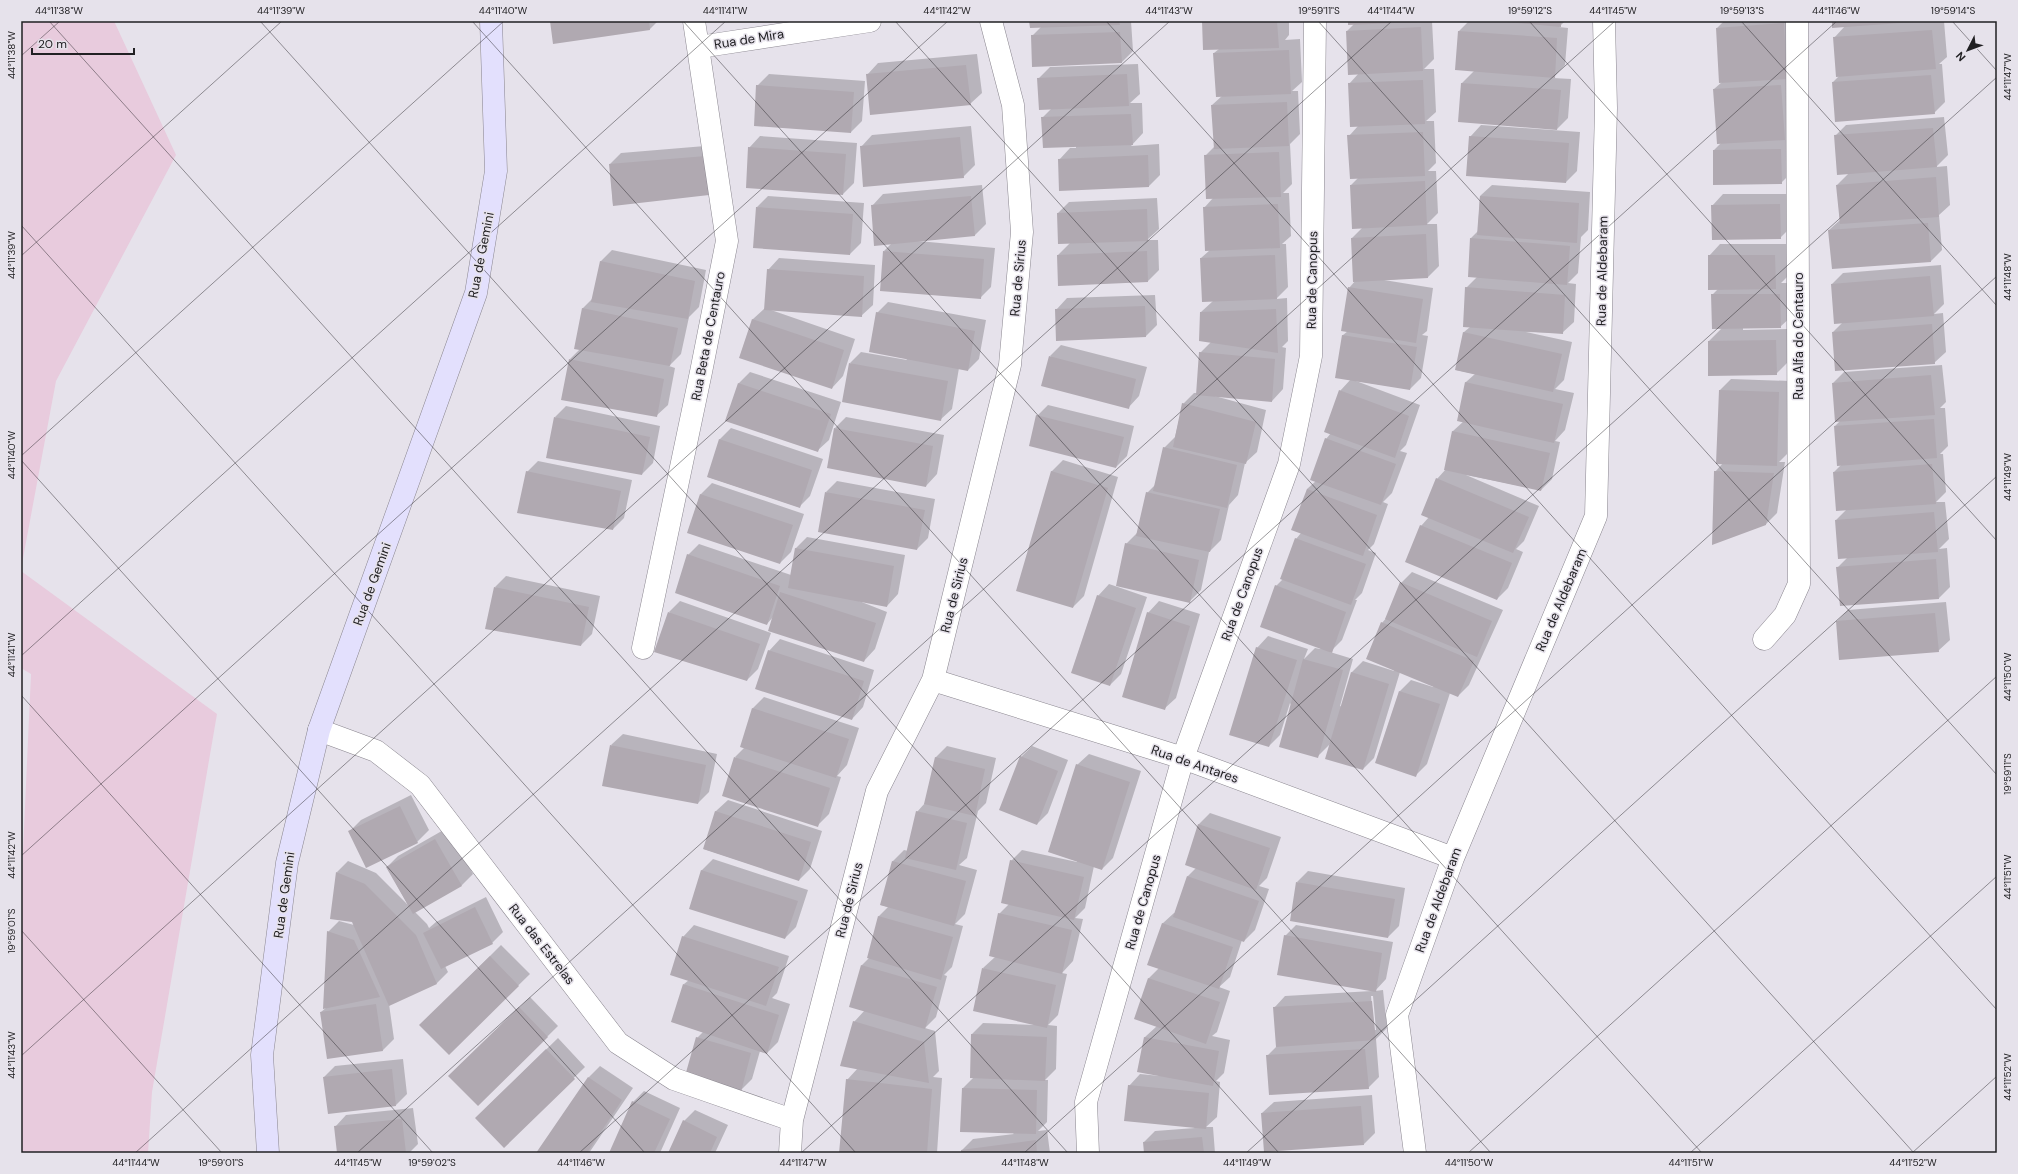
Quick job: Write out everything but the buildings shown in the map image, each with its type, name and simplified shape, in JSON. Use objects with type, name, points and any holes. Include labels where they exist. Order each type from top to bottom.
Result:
[{"type":"street","name":"Rua de Gemini","points":[[268,1153],[262,1055],[287,863],[320,730],[476,292],[496,171],[491,21]]},
{"type":"street","name":"Rua Beta de Centauro","points":[[643,648],[727,242],[694,21]]},
{"type":"street","name":"Rua de Mira","points":[[699,47],[870,21]]},
{"type":"street","name":"Rua de Sirius","points":[[790,1153],[792,1120],[877,791],[933,680],[1010,365],[1022,232],[1013,105],[991,21]]},
{"type":"street","name":"Rua de Canopus","points":[[1088,1153],[1086,1102],[1183,758],[1289,464],[1311,356],[1315,21]]},
{"type":"street","name":"Rua de Aldebaram","points":[[1414,1153],[1397,1015],[1453,858],[1596,516],[1606,108],[1604,21]]},
{"type":"street","name":"Rua Alfa do Centauro","points":[[1764,639],[1785,615],[1799,584],[1797,21]]},
{"type":"street","name":"Rua de Antares","points":[[933,680],[1183,758],[1453,858]]},
{"type":"street","name":"Rua das Estrelas","points":[[320,730],[376,750],[420,785],[618,1043],[674,1079],[792,1120]]},
{"type":"shaded area","points":[[21,21],[114,21],[176,155],[56,381],[21,569]]},
{"type":"shaded area","points":[[21,571],[217,714],[152,1092],[148,1153],[22,1153],[21,895],[31,674],[21,668]]}]
